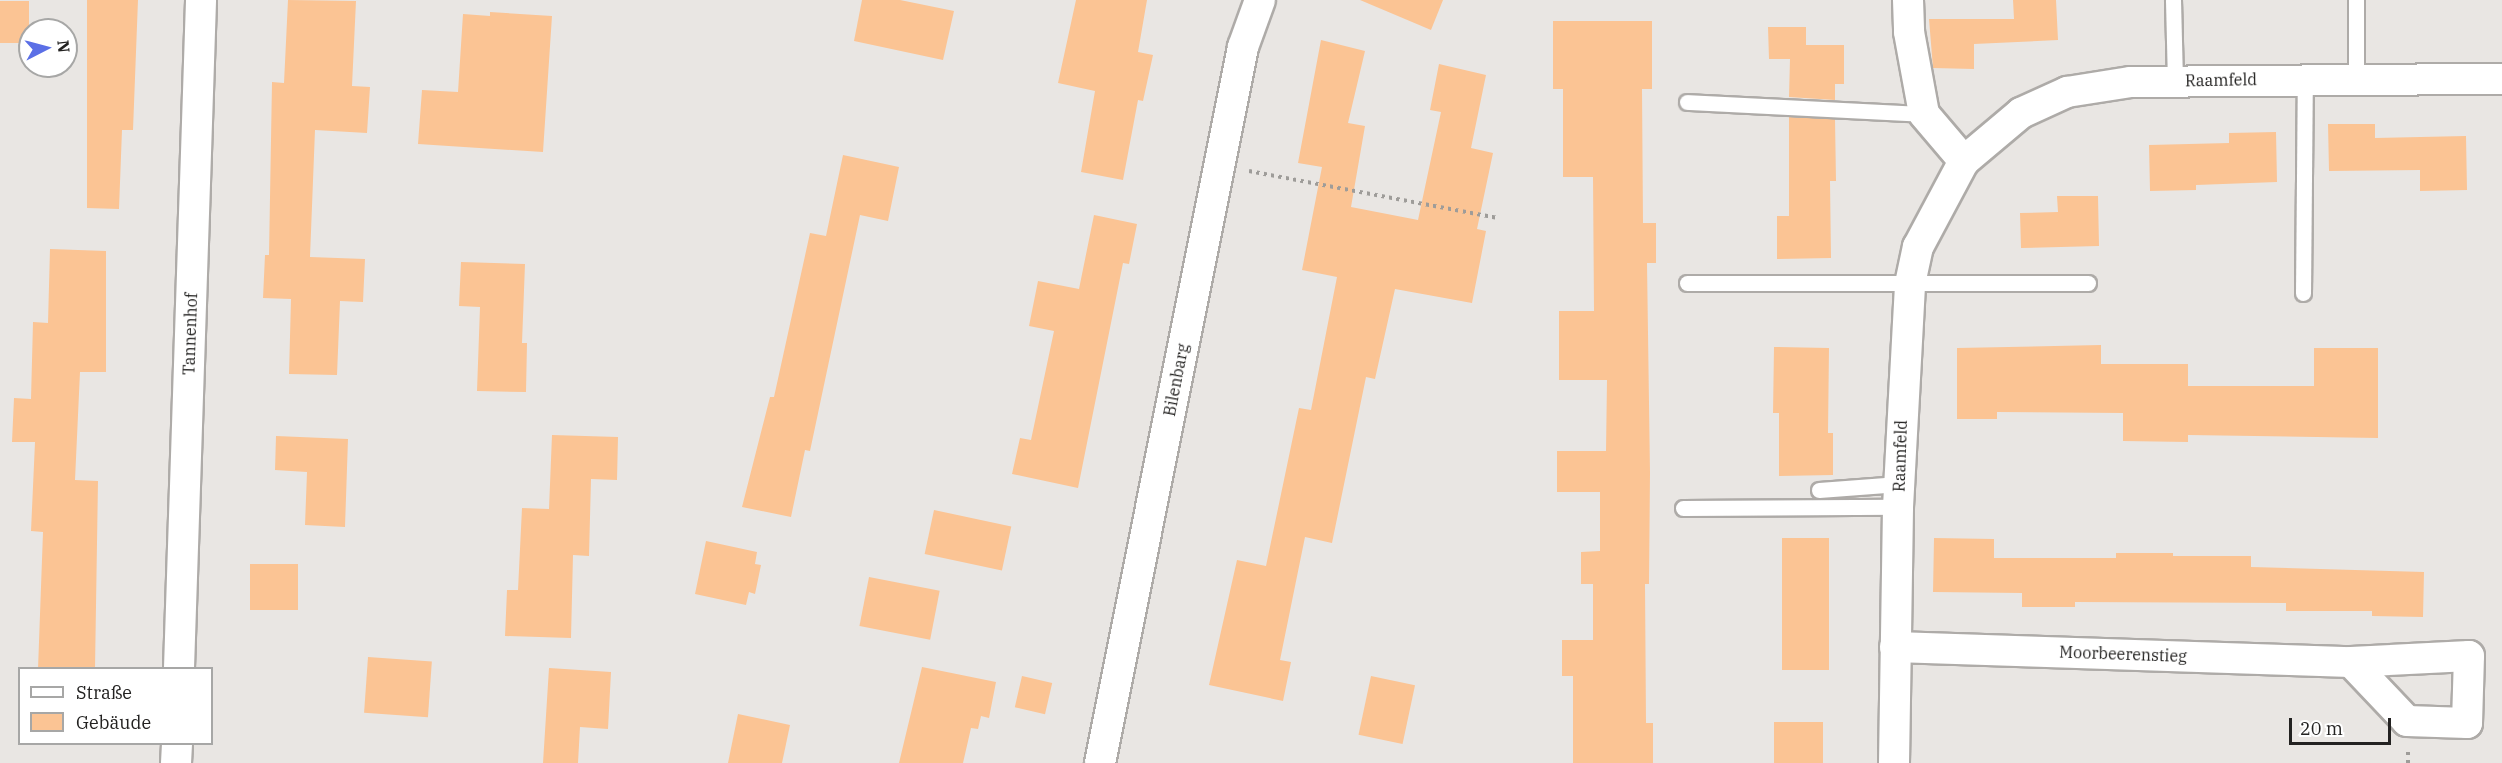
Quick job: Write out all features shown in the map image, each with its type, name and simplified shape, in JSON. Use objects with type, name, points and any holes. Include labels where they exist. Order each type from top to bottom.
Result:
[{"type":"street","name":"Tannenhof","points":[[179,667],[201,0]]},
{"type":"street","name":"Bilenbarg","points":[[1100,763],[1243,47],[1260,0]]},
{"type":"street","points":[[1908,0],[1909,32],[1924,114],[1964,161]]},
{"type":"street","name":"Raamfeld","points":[[1894,763],[1898,495],[1910,284],[1918,247],[1964,161],[2021,113],[2067,92],[2131,82],[2356,78],[2502,79]]},
{"type":"street","name":"Moorbeerenstieg","points":[[1895,647],[2351,662]]},
{"type":"street","points":[[176,763],[177,745]]},
{"type":"lane","points":[[2172,0],[2175,81]]},
{"type":"lane","points":[[2356,0],[2356,78]]},
{"type":"lane","points":[[2303,293],[2305,79]]},
{"type":"lane","points":[[1687,102],[1924,114]]},
{"type":"lane","points":[[1687,283],[2088,283]]},
{"type":"lane","points":[[1819,490],[1898,495]]},
{"type":"lane","points":[[1683,508],[1898,495]]},
{"type":"path","points":[[1219,165],[1497,218]]},
{"type":"building","points":[[87,0],[138,0],[133,130],[122,130],[119,209],[87,208]]},
{"type":"building","points":[[288,0],[356,1],[352,86],[370,87],[367,133],[315,130],[310,257],[365,259],[363,302],[340,301],[337,375],[289,374],[291,299],[263,298],[265,255],[269,255],[272,82],[284,83]]},
{"type":"building","points":[[862,0],[900,0],[954,11],[943,60],[854,41]]},
{"type":"building","points":[[1076,0],[1147,0],[1138,52],[1153,55],[1143,101],[1138,100],[1123,180],[1081,172],[1095,91],[1058,83]]},
{"type":"building","points":[[1360,0],[1443,0],[1431,30]]},
{"type":"building","points":[[2013,0],[2056,0],[2058,40],[1974,44],[1974,69],[1933,68],[1929,19],[2014,19]]},
{"type":"building","points":[[0,1],[29,1],[29,18],[18,18],[18,43],[0,43]]},
{"type":"building","points":[[490,12],[552,16],[543,152],[418,144],[422,90],[458,92],[463,14],[490,16]]},
{"type":"building","points":[[1553,21],[1652,21],[1652,89],[1642,89],[1643,223],[1656,223],[1656,263],[1647,263],[1650,473],[1649,584],[1645,584],[1646,723],[1653,723],[1653,763],[1573,763],[1573,676],[1562,676],[1562,640],[1593,640],[1593,584],[1581,584],[1581,552],[1600,551],[1600,492],[1557,492],[1557,451],[1606,451],[1607,380],[1559,380],[1559,311],[1594,311],[1593,177],[1563,177],[1563,89],[1553,89]]},
{"type":"building","points":[[1768,27],[1806,27],[1806,45],[1844,45],[1844,84],[1835,84],[1835,100],[1789,97],[1790,59],[1769,59]]},
{"type":"building","points":[[1321,40],[1365,51],[1348,123],[1365,126],[1351,207],[1418,220],[1441,112],[1430,110],[1439,64],[1486,75],[1471,148],[1493,153],[1477,229],[1486,231],[1472,303],[1395,289],[1375,379],[1366,377],[1332,543],[1305,537],[1280,660],[1291,662],[1283,701],[1209,685],[1237,560],[1266,566],[1299,408],[1311,410],[1337,277],[1302,270],[1322,167],[1298,163]]},
{"type":"building","points":[[1789,117],[1835,119],[1836,181],[1830,181],[1831,258],[1777,259],[1777,216],[1789,216]]},
{"type":"building","points":[[2328,124],[2375,124],[2375,138],[2466,136],[2467,190],[2420,191],[2420,170],[2329,171]]},
{"type":"building","points":[[2276,132],[2277,182],[2196,185],[2196,190],[2150,191],[2149,145],[2229,143],[2229,133]]},
{"type":"building","points":[[843,155],[899,167],[888,221],[860,215],[810,451],[805,450],[791,517],[742,507],[770,397],[774,397],[810,233],[826,236]]},
{"type":"building","points":[[2057,196],[2098,196],[2099,246],[2021,248],[2020,213],[2058,212]]},
{"type":"building","points":[[1094,215],[1137,224],[1129,264],[1123,263],[1078,488],[1012,474],[1020,438],[1031,440],[1054,331],[1029,326],[1038,281],[1079,289]]},
{"type":"building","points":[[50,249],[106,251],[106,372],[80,372],[75,480],[98,481],[95,667],[38,667],[43,532],[31,531],[35,442],[12,442],[14,398],[31,399],[33,322],[48,323]]},
{"type":"building","points":[[461,262],[525,264],[522,343],[527,343],[526,392],[477,391],[480,307],[459,306]]},
{"type":"building","points":[[2101,345],[2101,364],[2188,364],[2188,386],[2314,386],[2314,348],[2378,348],[2378,438],[2188,435],[2188,442],[2123,441],[2123,413],[1997,412],[1997,419],[1957,419],[1957,348]]},
{"type":"building","points":[[1774,347],[1829,348],[1828,433],[1833,433],[1833,475],[1779,476],[1779,413],[1773,413]]},
{"type":"building","points":[[552,435],[618,437],[617,480],[591,479],[589,556],[573,555],[571,638],[505,636],[507,590],[518,590],[522,508],[549,509]]},
{"type":"building","points":[[276,436],[348,439],[345,527],[305,525],[307,472],[275,470]]},
{"type":"building","points":[[934,510],[1011,526],[1002,570],[925,554]]},
{"type":"building","points":[[1782,538],[1829,538],[1829,670],[1782,670]]},
{"type":"building","points":[[1934,538],[1994,539],[1994,558],[2116,558],[2116,553],[2173,553],[2173,556],[2251,556],[2251,567],[2424,572],[2423,617],[2372,616],[2372,611],[2286,611],[2286,603],[2075,602],[2075,607],[2022,607],[2022,593],[1933,592]]},
{"type":"building","points":[[706,541],[757,552],[755,564],[761,565],[755,594],[749,592],[746,605],[695,594]]},
{"type":"building","points":[[250,564],[298,564],[298,610],[250,610]]},
{"type":"building","points":[[869,577],[940,591],[930,640],[859,626]]},
{"type":"building","points":[[368,657],[432,661],[428,717],[364,713]]},
{"type":"building","points":[[922,667],[996,682],[989,718],[981,716],[978,729],[971,728],[963,763],[899,763]]},
{"type":"building","points":[[549,668],[611,672],[608,729],[580,727],[578,763],[543,763]]},
{"type":"building","points":[[1022,676],[1052,683],[1045,714],[1015,707]]},
{"type":"building","points":[[1371,676],[1415,685],[1403,744],[1359,735]]},
{"type":"building","points":[[738,714],[790,725],[782,763],[728,763]]},
{"type":"building","points":[[1774,722],[1823,722],[1823,763],[1774,763]]}]
